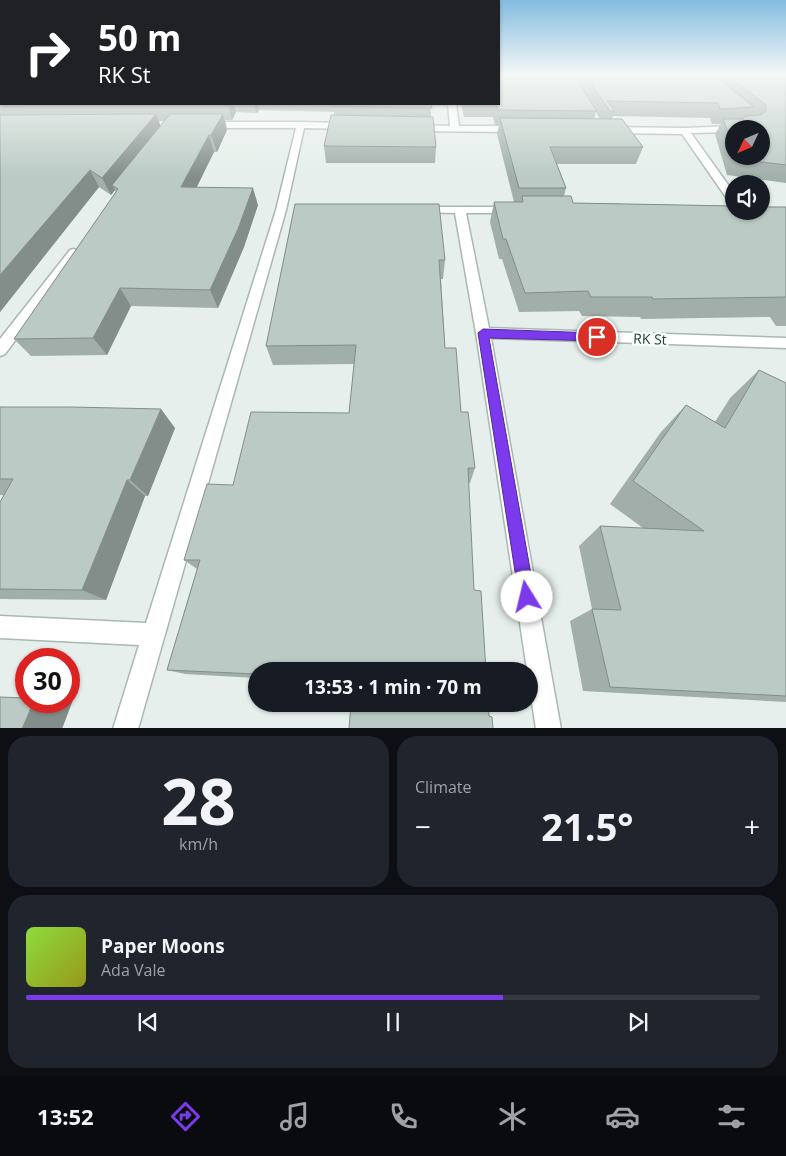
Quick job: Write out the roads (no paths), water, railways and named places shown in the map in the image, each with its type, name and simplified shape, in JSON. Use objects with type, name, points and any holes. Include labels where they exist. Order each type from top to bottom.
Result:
[{"type":"street","points":[[453,109],[456,129]]},
{"type":"street","points":[[192,125],[359,127]]},
{"type":"street","points":[[125,728],[286,210],[301,126]]},
{"type":"street","points":[[407,128],[533,129]]},
{"type":"street","points":[[601,130],[685,131],[725,129]]},
{"type":"street","points":[[685,131],[725,188]]},
{"type":"street","points":[[410,210],[518,210]]},
{"type":"street","points":[[460,210],[483,333],[549,728]]},
{"type":"street","points":[[0,350],[83,242]]},
{"type":"street","name":"RK St","points":[[483,333],[786,344]]},
{"type":"street","points":[[0,627],[153,635]]}]
